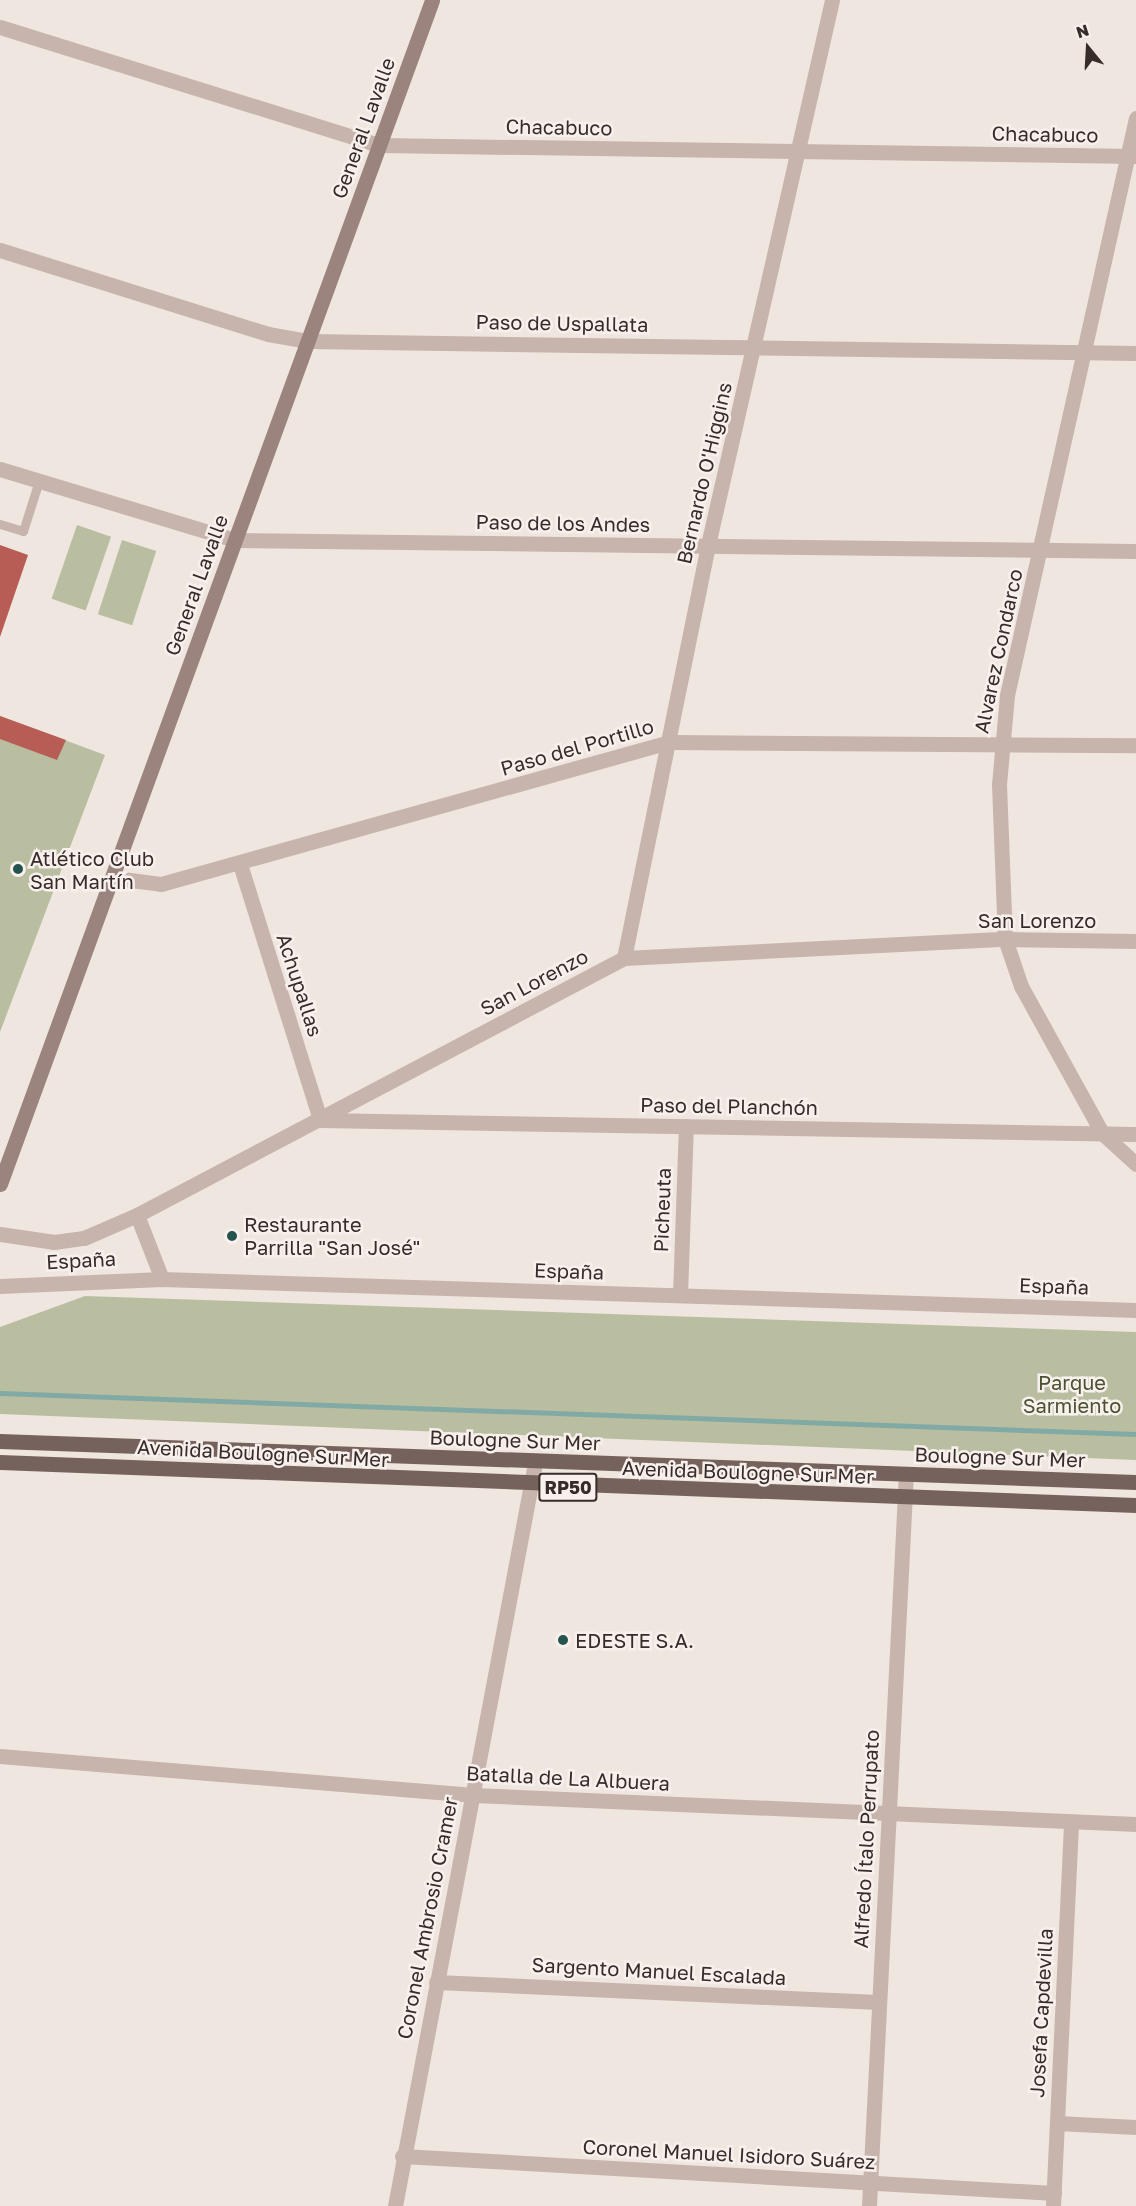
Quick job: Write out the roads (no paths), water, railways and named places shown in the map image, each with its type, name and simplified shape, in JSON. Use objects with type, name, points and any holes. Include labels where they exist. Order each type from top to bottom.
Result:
[{"type":"main road","name":"General Lavalle","points":[[0,1184],[115,878],[234,540],[432,0]]},
{"type":"main road","name":"Boulogne Sur Mer","points":[[0,1441],[1136,1482]]},
{"type":"main road","name":"Avenida Boulogne Sur Mer","points":[[0,1462],[530,1485],[1136,1505]]},
{"type":"street","name":"Bernardo O'Higgins","points":[[624,958],[708,545],[832,0]]},
{"type":"street","name":"Chacabuco","points":[[0,27],[379,145],[1132,156]]},
{"type":"street","name":"Alvarez Condarco","points":[[1136,118],[1132,156],[1040,550],[999,745],[1005,939],[1049,1046],[1102,1133],[1136,1164]]},
{"type":"street","name":"Paso de Uspallata","points":[[0,250],[268,334],[308,341],[1136,353]]},
{"type":"street","name":"Paso de los Andes","points":[[0,469],[234,540],[1136,551]]},
{"type":"street","name":"Paso del Portillo","points":[[115,878],[161,884],[240,864],[669,742],[1136,745]]},
{"type":"street","name":"Achupallas","points":[[240,864],[320,1120]]},
{"type":"street","name":"San Lorenzo","points":[[0,1234],[54,1242],[84,1238],[137,1215],[624,958],[1005,939],[1136,941]]},
{"type":"street","name":"Paso del Planchón","points":[[320,1120],[1136,1134]]},
{"type":"street","name":"Picheuta","points":[[680,1295],[686,1126]]},
{"type":"street","points":[[137,1215],[162,1279]]},
{"type":"street","name":"España","points":[[0,1286],[162,1279],[1136,1310]]},
{"type":"street","name":"Coronel Ambrosio Cramer","points":[[395,2206],[402,2156],[535,1462]]},
{"type":"street","name":"Alfredo Ítalo Perrupato","points":[[869,2206],[906,1474]]},
{"type":"street","name":"Batalla de La Albuera","points":[[0,1756],[473,1795],[1136,1824]]},
{"type":"street","name":"Josefa Capdevilla","points":[[1053,2200],[1071,1821]]},
{"type":"street","name":"Sargento Manuel Escalada","points":[[436,1982],[879,2002]]},
{"type":"street","points":[[1057,2123],[1136,2127]]},
{"type":"street","name":"Coronel Manuel Isidoro Suárez","points":[[402,2156],[870,2183],[1053,2200]]},
{"type":"lane","points":[[0,524],[23,531],[39,481]]},
{"type":"waterway","points":[[0,1393],[1136,1434]]},
{"type":"place","name":"Atlético Club San Martín","points":[[18,869]]},
{"type":"place","name":"Restaurante Parrilla \"San José\"","points":[[232,1236]]},
{"type":"place","name":"EDESTE S.A.","points":[[563,1640]]},
{"type":"park label","name":"Parque Sarmiento","points":[[1072,1394]]}]
